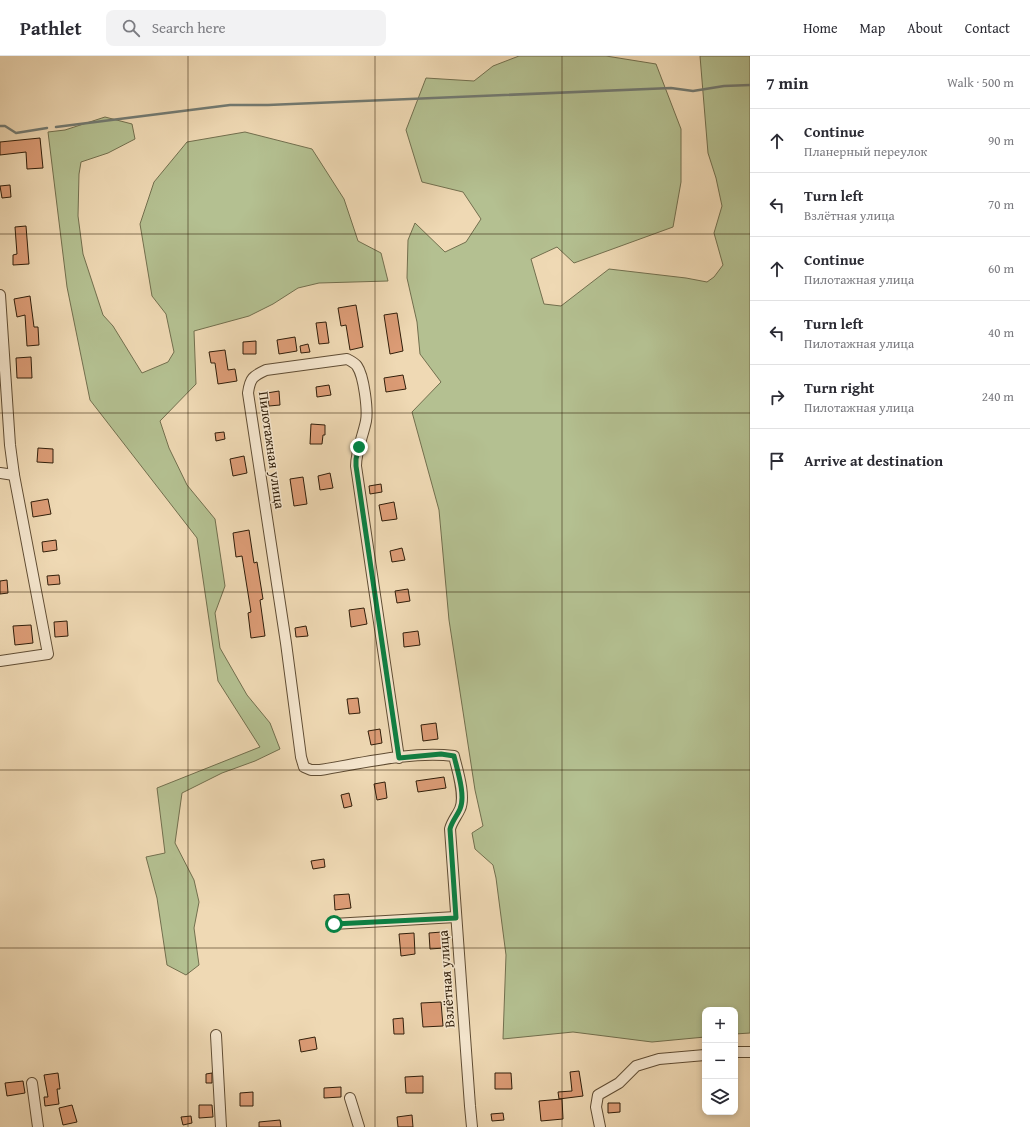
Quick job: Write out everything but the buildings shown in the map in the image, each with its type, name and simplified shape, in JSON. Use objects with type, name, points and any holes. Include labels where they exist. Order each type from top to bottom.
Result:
[{"type":"street","points":[[0,295],[10,445],[14,475],[48,654],[0,661]]},
{"type":"street","name":"Пилотажная улица","points":[[399,758],[356,466],[356,459],[367,419],[362,379],[355,363],[347,360],[266,370],[254,376],[249,383],[248,393],[286,643],[301,757],[304,767],[311,770],[320,770],[399,758],[441,754],[454,756],[461,786],[462,802],[450,829]]},
{"type":"street","points":[[0,473],[14,475]]},
{"type":"street","name":"Взлётная улица","points":[[450,829],[472,1127]]},
{"type":"street","points":[[334,924],[456,918]]},
{"type":"street","points":[[216,1036],[221,1127]]},
{"type":"street","points":[[738,1052],[750,1052]]},
{"type":"street","points":[[600,1127],[596,1107],[598,1095],[619,1083],[636,1066],[659,1059],[702,1055]]},
{"type":"street","points":[[32,1084],[38,1127]]},
{"type":"street","points":[[350,1098],[359,1127]]},
{"type":"green space","points":[[519,56],[606,56],[656,64],[681,129],[681,182],[673,227],[574,263],[557,247],[531,259],[544,304],[561,306],[609,269],[686,278],[707,282],[714,277],[723,265],[714,233],[722,206],[716,178],[708,153],[700,56],[750,56],[750,1033],[738,1034],[738,1007],[702,1007],[702,1037],[652,1042],[573,1032],[503,1039],[506,955],[496,878],[493,865],[475,849],[472,833],[483,826],[475,790],[449,620],[439,510],[412,412],[441,382],[420,354],[417,322],[407,278],[408,240],[415,223],[445,252],[466,242],[481,219],[463,192],[422,182],[406,130],[426,78],[474,81],[493,66]]},
{"type":"green space","points":[[105,117],[132,124],[135,139],[108,153],[81,162],[79,174],[78,216],[83,254],[103,315],[113,326],[142,373],[168,362],[174,352],[166,314],[152,296],[140,224],[154,182],[187,142],[245,132],[312,149],[344,199],[358,241],[381,253],[388,281],[319,283],[298,288],[273,304],[249,316],[194,331],[196,384],[160,421],[169,448],[187,485],[215,519],[225,586],[215,613],[220,648],[247,695],[270,723],[280,749],[255,761],[222,773],[182,793],[175,843],[194,880],[199,902],[194,928],[199,965],[186,975],[167,965],[157,898],[146,857],[165,853],[157,788],[260,747],[218,681],[197,538],[90,400],[67,287],[48,132],[65,130]]},
{"type":"waterway","points":[[56,127],[230,105],[268,105],[671,88],[693,91],[724,86],[750,85]]},
{"type":"waterway","points":[[0,126],[5,126],[16,133],[47,128]]},
{"type":"route","points":[[334,924],[456,918],[450,829],[462,802],[461,786],[454,756],[441,754],[399,758],[356,466],[359,447]]}]
